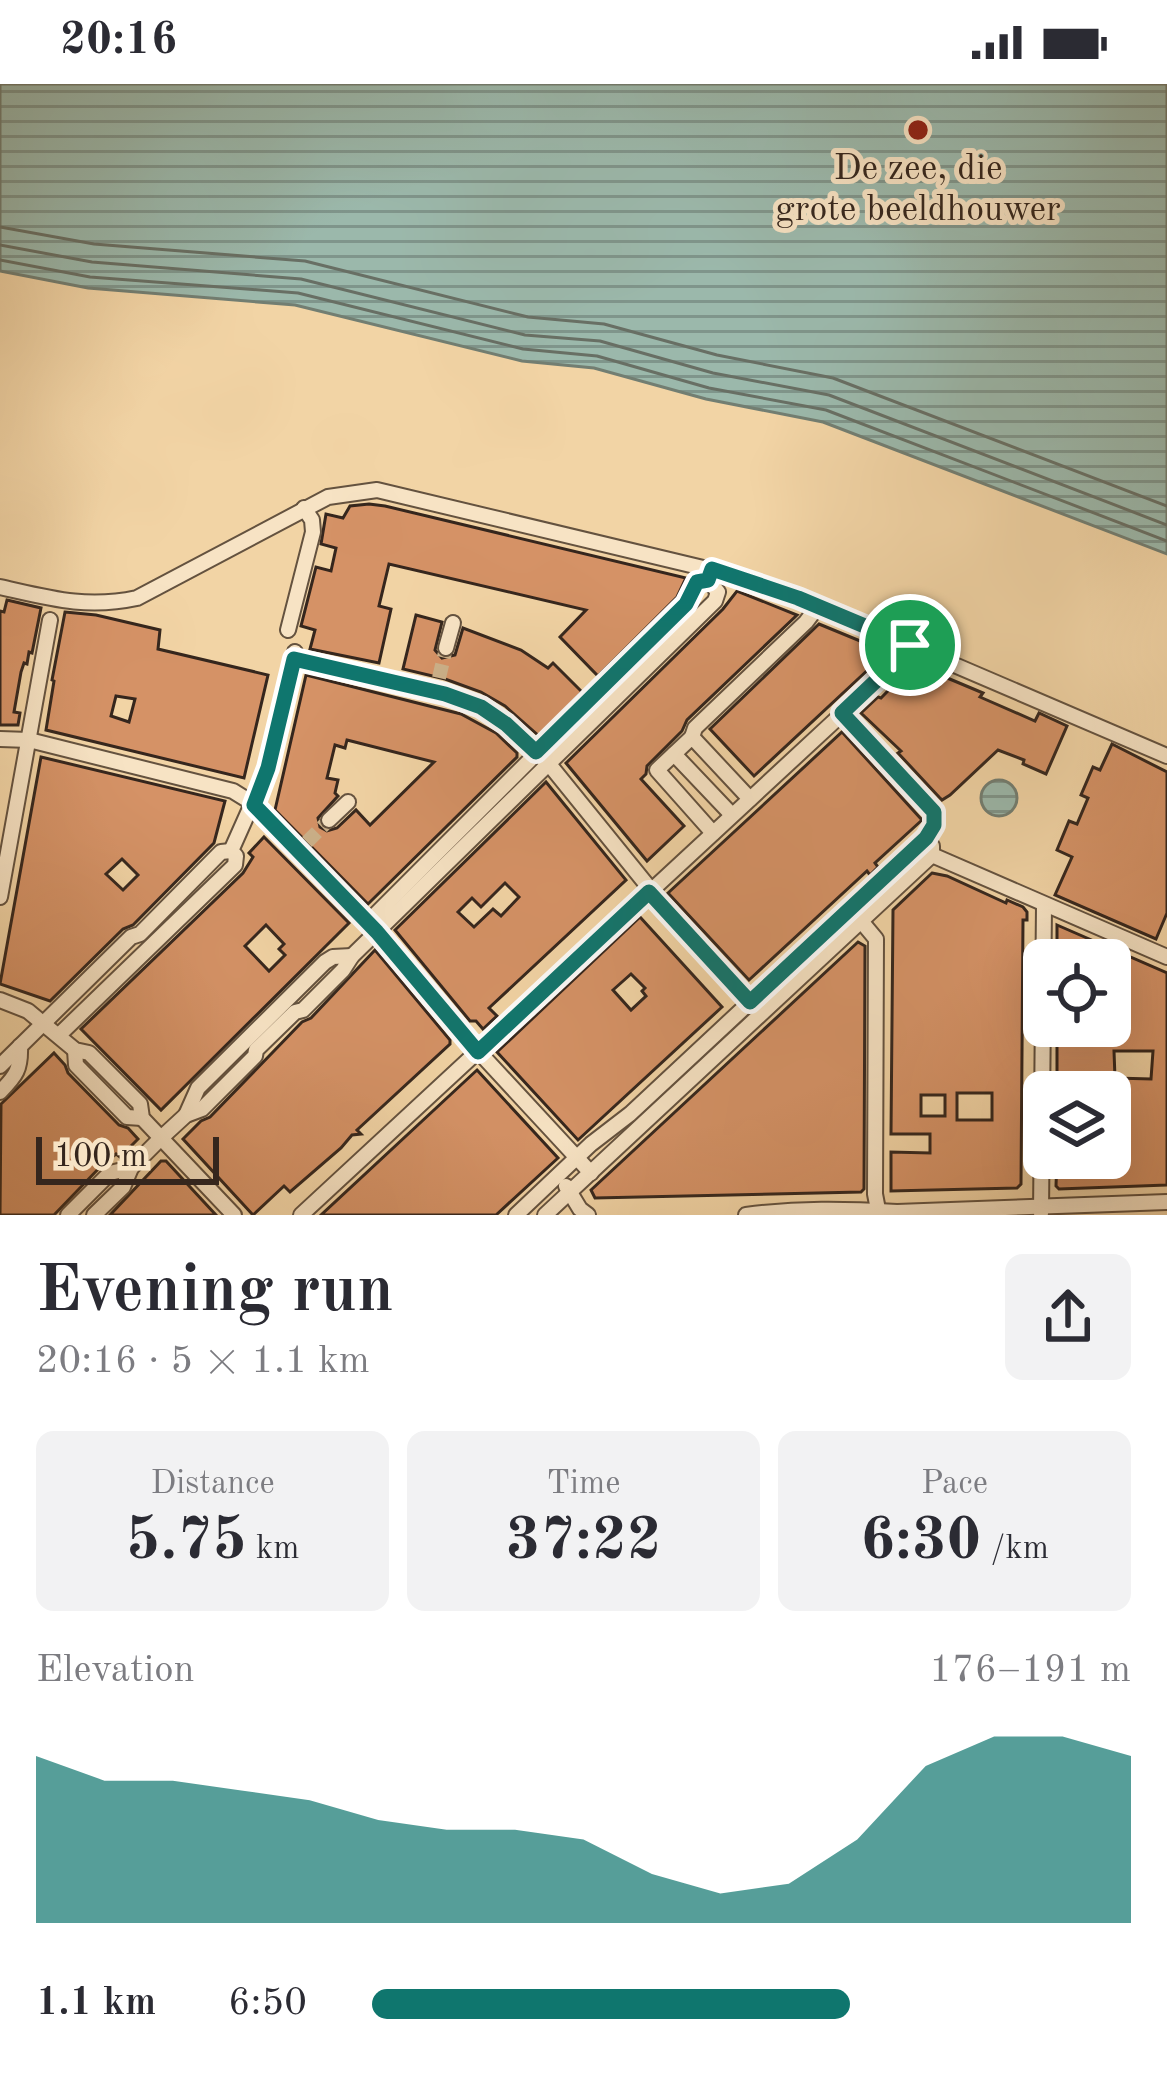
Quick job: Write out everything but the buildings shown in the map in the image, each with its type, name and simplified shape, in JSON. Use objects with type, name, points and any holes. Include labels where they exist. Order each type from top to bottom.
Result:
[{"type":"street","points":[[0,586],[80,604],[136,598],[328,497],[377,490],[710,575],[746,578],[1167,756]]},
{"type":"street","points":[[288,630],[313,532],[304,508]]},
{"type":"street","points":[[94,1215],[161,1138],[186,1115],[202,1108],[343,970],[372,928],[536,752],[686,604],[697,582],[710,575]]},
{"type":"street","points":[[372,928],[715,601],[718,592],[710,575]]},
{"type":"street","points":[[713,832],[657,770],[818,606]]},
{"type":"street","points":[[0,897],[50,620]]},
{"type":"street","points":[[446,648],[453,623]]},
{"type":"street","points":[[302,1215],[910,645]]},
{"type":"street","points":[[231,851],[268,768],[295,656],[437,685],[506,724],[549,764],[650,891],[755,1007]]},
{"type":"street","points":[[541,1192],[550,1213],[926,838],[934,825],[934,812],[842,713]]},
{"type":"street","points":[[692,737],[750,799]]},
{"type":"street","points":[[6,738],[233,791],[254,805],[302,846],[478,1052],[591,1173]]},
{"type":"street","points":[[674,754],[732,815]]},
{"type":"street","points":[[329,820],[348,802]]},
{"type":"street","points":[[516,1215],[577,1157],[861,921],[932,855],[926,838]]},
{"type":"street","points":[[0,1066],[221,852],[231,851]]},
{"type":"street","points":[[59,1035],[235,865],[231,851]]},
{"type":"street","points":[[932,855],[1166,954]]},
{"type":"street","points":[[1041,1211],[1044,906]]},
{"type":"street","points":[[861,921],[876,939],[878,1212]]},
{"type":"street","points":[[0,1000],[28,1011],[75,1050],[89,1053],[140,1104],[142,1118],[234,1215]]},
{"type":"street","points":[[0,1092],[17,1075],[20,1046]]},
{"type":"street","points":[[68,1215],[110,1173],[131,1168]]},
{"type":"street","points":[[554,1179],[571,1191],[588,1215]]},
{"type":"street","points":[[746,1215],[788,1210],[1041,1211],[1167,1202]]},
{"type":"water","points":[[0,84],[1167,84],[1167,554],[823,422],[706,399],[594,368],[522,361],[295,305],[88,288],[0,271]]},
{"type":"water","points":[[999,780],[1012,785],[1017,798],[1012,811],[999,816],[986,811],[981,798],[986,785]]},
{"type":"tunnel","points":[[439,678],[446,648]]},
{"type":"tunnel","points":[[307,842],[329,820]]},
{"type":"place","name":"De zee, die grote beeldhouwer","points":[[918,130]]},
{"type":"route","points":[[712,569],[746,578],[910,645],[842,713],[934,812],[934,825],[926,838],[750,1002],[649,892],[478,1052],[377,932],[254,805],[268,768],[294,659],[445,694],[481,707],[536,752],[686,604],[697,582],[708,580],[712,569]]}]
